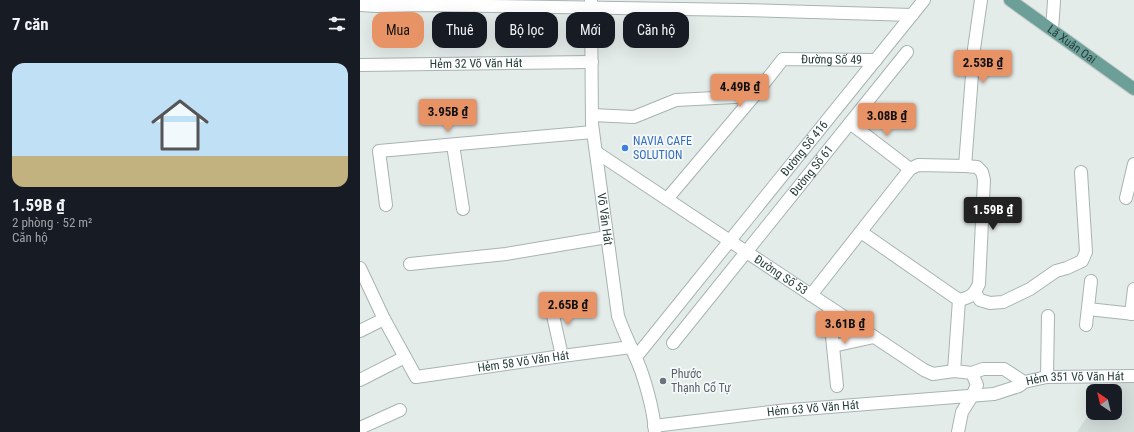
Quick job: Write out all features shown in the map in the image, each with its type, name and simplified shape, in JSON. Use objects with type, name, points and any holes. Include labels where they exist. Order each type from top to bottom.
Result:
[{"type":"main road","name":"Lã Xuân Oai","points":[[1010,0],[1134,90]]},
{"type":"street","name":"Đường Số 416","points":[[634,352],[729,240],[924,0]]},
{"type":"street","points":[[965,166],[974,49],[981,0]]},
{"type":"street","points":[[1052,30],[1054,1]]},
{"type":"street","points":[[360,5],[376,6],[423,2],[784,5],[912,15]]},
{"type":"street","name":"Võ Văn Hát","points":[[591,4],[593,132],[618,316],[644,379],[654,429]]},
{"type":"street","name":"Đường Số 61","points":[[673,343],[907,52]]},
{"type":"street","name":"Đường Số 49","points":[[754,96],[783,59],[876,60]]},
{"type":"street","name":"Hẻm 32 Võ Văn Hát","points":[[360,65],[592,62]]},
{"type":"street","points":[[592,115],[634,117],[676,100],[754,96]]},
{"type":"street","points":[[667,199],[754,96]]},
{"type":"street","points":[[850,123],[910,169]]},
{"type":"street","points":[[386,205],[379,151],[593,132]]},
{"type":"street","points":[[453,144],[463,210]]},
{"type":"street","name":"Đường Số 53","points":[[596,152],[924,370],[933,374],[954,371],[972,373]]},
{"type":"street","points":[[1126,198],[1134,164]]},
{"type":"street","points":[[811,295],[910,169],[918,166],[965,166],[976,167],[982,172],[984,180],[978,284],[974,293],[959,300]]},
{"type":"street","points":[[974,293],[980,300],[990,303],[1003,302],[1030,289],[1056,271],[1082,261],[1086,252],[1081,172]]},
{"type":"street","points":[[861,232],[959,300]]},
{"type":"street","points":[[410,264],[499,255],[607,237]]},
{"type":"street","points":[[360,268],[384,319],[406,357],[360,380]]},
{"type":"street","points":[[1086,325],[1091,281]]},
{"type":"street","points":[[1088,309],[1133,314],[1134,288]]},
{"type":"street","points":[[954,371],[959,300]]},
{"type":"street","points":[[550,302],[562,356]]},
{"type":"street","points":[[828,307],[837,386]]},
{"type":"street","points":[[1047,377],[1048,316]]},
{"type":"street","points":[[360,331],[384,319]]},
{"type":"street","points":[[833,346],[874,337]]},
{"type":"street","name":"Hẻm 58 Võ Văn Hát","points":[[406,357],[416,377],[562,356],[634,352]]},
{"type":"street","name":"Hẻm 351 Võ Văn Hát","points":[[972,373],[983,369],[1004,369],[1024,382],[1047,377],[1134,376]]},
{"type":"street","points":[[958,432],[962,412],[977,385],[972,373]]},
{"type":"street","name":"Hẻm 63 Võ Văn Hát","points":[[654,429],[778,411],[994,394],[1019,386],[1024,382]]},
{"type":"street","points":[[360,428],[400,410]]},
{"type":"shaded area","points":[[1112,381],[1134,382],[1134,432],[1077,432],[1086,418],[1086,420],[1122,420],[1122,384],[1110,384]]},
{"type":"place","name":"NAVIA CAFE SOLUTION","points":[[625,148]]},
{"type":"place","name":"Phước Thạnh Cổ Tự","points":[[663,381]]}]
